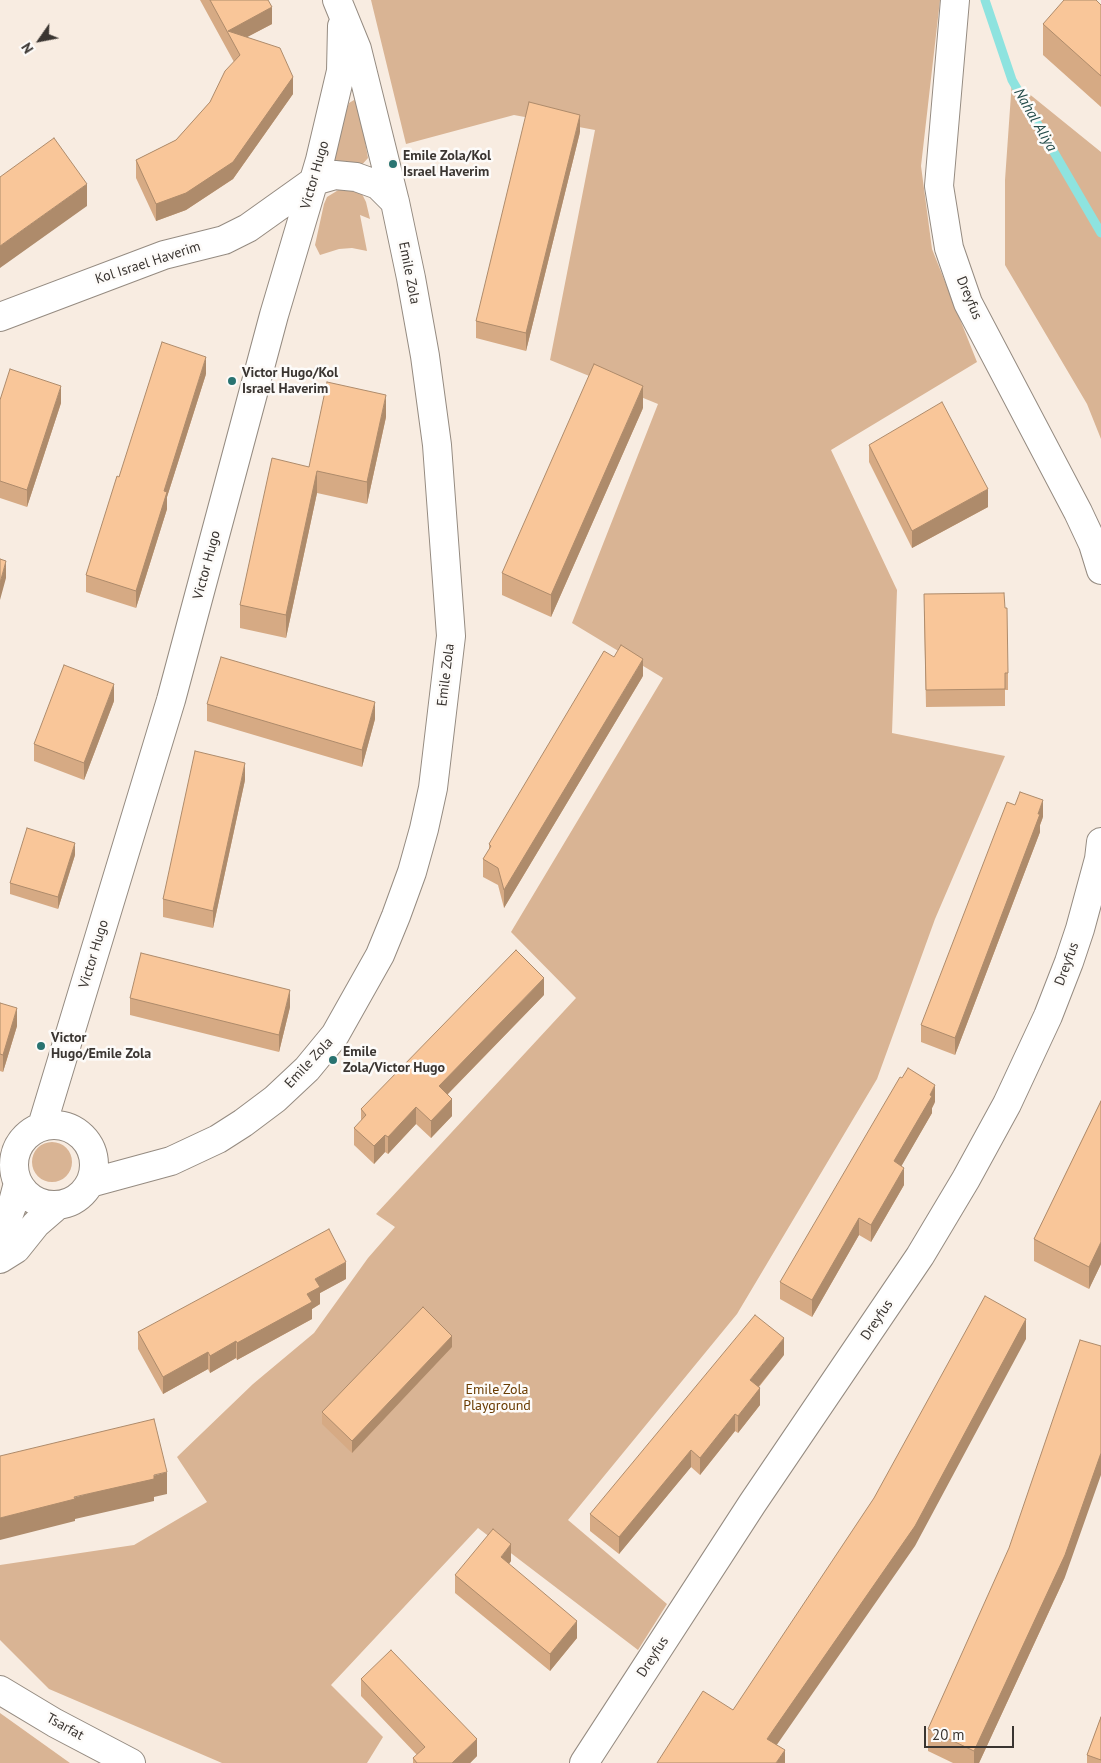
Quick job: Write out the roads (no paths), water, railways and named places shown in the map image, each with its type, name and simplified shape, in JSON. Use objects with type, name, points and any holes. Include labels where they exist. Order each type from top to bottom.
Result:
[{"type":"street","name":"Dreyfus","points":[[955,0],[939,186],[949,248],[968,303],[1078,512],[1093,544],[1101,570]]},
{"type":"street","name":"Victor Hugo","points":[[42,1126],[171,700],[274,315],[314,181],[341,71],[340,6]]},
{"type":"street","name":"Emile Zola","points":[[90,1183],[171,1161],[218,1139],[275,1099],[307,1069],[335,1035],[375,964],[396,916],[412,872],[433,788],[451,636],[437,445],[425,356],[395,202],[357,49],[340,6]]},
{"type":"street","points":[[314,181],[335,175],[356,177],[378,185],[395,202]]},
{"type":"street","name":"Kol Israel Haverim","points":[[0,317],[164,255],[224,240],[248,228],[314,181]]},
{"type":"street","name":"Dreyfus","points":[[584,1763],[752,1504],[920,1256],[966,1179],[1007,1104],[1058,989],[1080,929],[1099,859],[1101,842]]},
{"type":"street","points":[[57,1124],[71,1128],[84,1137],[93,1154],[94,1169],[90,1183],[77,1198],[67,1203],[58,1205],[46,1204],[35,1200],[18,1183],[8,1148],[21,1142],[30,1132],[42,1126],[57,1124]]},
{"type":"street","points":[[0,1239],[18,1183]]},
{"type":"street","points":[[0,1259],[16,1250],[36,1224],[58,1205]]},
{"type":"street","name":"Tsarfat","points":[[0,1690],[131,1763]]},
{"type":"waterway","name":"Nahal Aliya","points":[[985,0],[1012,80],[1101,233]]},
{"type":"place","name":"Emile Zola/Kol Israel Haverim","points":[[393,164]]},
{"type":"place","name":"Victor Hugo/Kol Israel Haverim","points":[[232,381]]},
{"type":"place","name":"Victor Hugo/Emile Zola","points":[[41,1046]]},
{"type":"place","name":"Emile Zola/Victor Hugo","points":[[333,1060]]},
{"type":"park label","name":"Emile Zola Playground","points":[[497,1398]]}]
